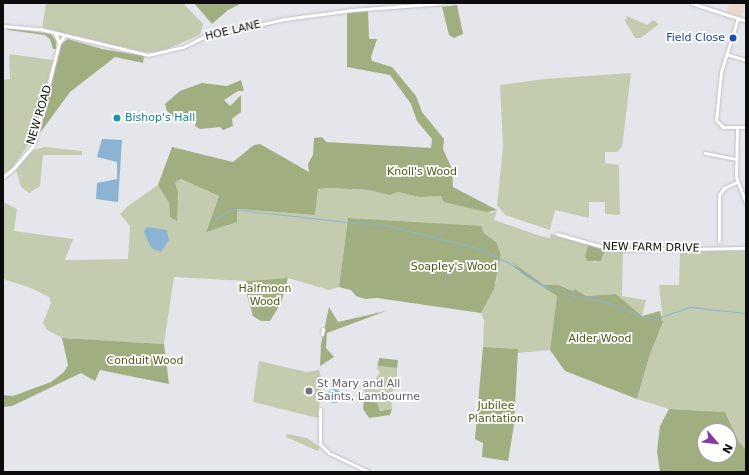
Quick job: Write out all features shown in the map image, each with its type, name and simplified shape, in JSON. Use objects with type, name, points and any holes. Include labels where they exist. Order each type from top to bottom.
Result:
[{"type":"street","name":"HOE LANE","points":[[3,26],[55,32],[148,55],[177,49],[206,36],[284,19],[352,10],[444,3]]},
{"type":"street","points":[[691,3],[746,21]]},
{"type":"street","points":[[738,18],[721,72],[716,120],[720,126],[737,128],[746,127]]},
{"type":"street","points":[[55,32],[60,43]]},
{"type":"street","name":"NEW ROAD","points":[[3,177],[13,170],[33,146],[60,43],[65,35]]},
{"type":"street","points":[[726,54],[746,60]]},
{"type":"street","points":[[737,128],[737,182],[746,203]]},
{"type":"street","points":[[705,153],[736,159]]},
{"type":"street","points":[[719,241],[719,195],[724,188],[737,182]]},
{"type":"street","name":"NEW FARM DRIVE","points":[[557,234],[615,250],[746,248]]},
{"type":"street","points":[[322,334],[323,329]]},
{"type":"street","points":[[320,409],[320,444],[329,453],[368,472]]},
{"type":"shaded area","points":[[729,3],[745,3],[742,17],[727,12]]},
{"type":"green space","points":[[46,3],[183,3],[203,24],[200,35],[160,52],[144,52],[42,28]]},
{"type":"green space","points":[[194,3],[242,3],[228,10],[212,24]]},
{"type":"green space","points":[[457,5],[463,34],[454,38],[449,35],[442,7]]},
{"type":"green space","name":"Knoll's Wood","points":[[368,11],[369,39],[377,39],[371,57],[372,61],[392,67],[416,96],[422,112],[444,139],[443,149],[452,169],[453,187],[497,210],[487,212],[444,202],[441,196],[419,197],[398,192],[389,195],[369,190],[330,188],[318,189],[315,215],[237,209],[237,222],[206,232],[219,196],[181,179],[175,182],[178,192],[177,221],[170,217],[169,203],[158,185],[172,147],[233,162],[254,145],[260,144],[309,172],[308,164],[313,155],[314,138],[322,137],[326,142],[431,148],[432,139],[417,121],[411,104],[390,75],[347,67],[347,13]]},
{"type":"green space","points":[[627,16],[647,25],[653,20],[659,24],[641,38],[635,38],[625,21]]},
{"type":"green space","points":[[9,28],[51,34],[56,41],[56,49],[53,49],[50,39],[45,35],[8,30]]},
{"type":"green space","points":[[68,39],[102,49],[144,56],[143,63],[115,57],[70,92],[40,133],[61,44]]},
{"type":"green space","points":[[9,54],[53,60],[33,138],[12,168],[3,174],[3,80],[10,79]]},
{"type":"green space","points":[[631,73],[622,147],[617,152],[605,152],[605,163],[619,165],[620,215],[605,214],[605,202],[589,202],[589,218],[555,210],[550,230],[505,215],[497,205],[503,146],[500,85],[544,79]]},
{"type":"green space","points":[[241,80],[244,91],[238,91],[224,100],[230,106],[241,95],[241,112],[232,119],[233,126],[223,130],[220,127],[200,129],[195,126],[197,118],[188,123],[181,123],[167,111],[165,104],[180,91],[202,83],[227,86]]},
{"type":"green space","points":[[44,147],[82,151],[82,155],[43,155],[40,186],[29,193],[21,187],[16,170],[32,151]]},
{"type":"green space","points":[[181,179],[219,196],[206,231],[237,209],[315,215],[318,189],[330,188],[369,190],[389,195],[398,192],[419,197],[441,196],[492,213],[497,210],[494,220],[540,236],[550,238],[551,234],[588,245],[585,256],[594,262],[601,261],[605,250],[623,251],[622,296],[646,300],[642,316],[616,294],[586,296],[559,285],[544,285],[512,262],[521,273],[557,296],[550,350],[518,353],[518,349],[483,347],[484,320],[481,313],[496,282],[501,255],[497,243],[484,233],[481,227],[348,218],[339,287],[329,290],[288,278],[246,281],[174,277],[164,344],[62,338],[46,329],[43,323],[51,303],[49,297],[31,288],[3,279],[3,202],[17,209],[14,231],[73,239],[65,260],[128,259],[130,226],[120,214],[128,206],[158,185],[169,203],[170,217],[178,192],[175,181]]},
{"type":"green space","name":"Soapley's Wood","points":[[348,218],[481,226],[484,233],[497,243],[501,255],[494,289],[481,313],[377,298],[365,299],[356,296],[351,290],[339,287]]},
{"type":"green space","points":[[588,245],[605,250],[601,261],[587,261],[585,256]]},
{"type":"green space","points":[[746,249],[746,450],[737,438],[737,423],[730,423],[725,412],[669,409],[637,399],[649,357],[663,323],[659,285],[679,285],[680,251]]},
{"type":"green space","name":"Alder Wood","points":[[512,262],[544,285],[559,285],[573,291],[575,289],[586,296],[616,294],[642,316],[660,311],[663,322],[649,357],[637,399],[565,371],[550,350],[557,296],[521,273]]},
{"type":"green space","name":"Halfmoon Wood","points":[[288,278],[281,303],[270,321],[261,321],[253,316],[246,291],[246,281]]},
{"type":"green space","points":[[329,307],[338,322],[386,311],[327,333],[326,348],[334,357],[320,366],[321,344]]},
{"type":"green space","name":"Conduit Wood","points":[[62,338],[164,344],[169,384],[100,370],[95,381],[81,373],[12,406],[3,407],[3,395],[13,396],[51,382],[64,372],[68,365]]},
{"type":"green space","name":"Jubilee Plantation","points":[[483,347],[518,349],[514,425],[508,461],[482,457],[483,443],[475,439]]},
{"type":"green space","points":[[378,357],[379,366],[397,368],[397,389],[393,390],[391,398],[392,409],[385,411],[378,409],[374,402],[364,400],[364,387],[379,390],[376,378],[380,372],[377,369]]},
{"type":"green space","points":[[379,358],[398,360],[397,368],[378,366]]},
{"type":"green space","points":[[259,361],[307,372],[319,370],[322,380],[318,418],[253,402]]},
{"type":"green space","points":[[364,400],[377,403],[380,411],[392,409],[390,415],[369,418],[363,409]]},
{"type":"green space","points":[[669,409],[725,412],[730,423],[697,423],[697,463],[737,463],[737,438],[746,450],[746,472],[660,472],[657,451],[660,426]]},
{"type":"green space","points":[[287,434],[307,438],[320,447],[318,451],[286,437]]},
{"type":"water","points":[[102,139],[122,140],[118,202],[96,199],[97,183],[117,179],[117,162],[97,157]]},
{"type":"water","points":[[146,227],[167,230],[169,240],[161,252],[151,248],[144,232]]},
{"type":"water","points":[[331,389],[337,389],[341,393],[341,399],[337,403],[331,403],[327,399],[327,393]]},
{"type":"waterway","points":[[214,220],[231,209],[355,223],[380,224],[477,248],[507,262],[544,286],[565,294],[606,302],[650,320],[690,307],[746,313]]},
{"type":"place","name":"Field Close","points":[[733,38]]},
{"type":"place","name":"Bishop's Hall","points":[[117,118]]},
{"type":"place","name":"St Mary and All Saints, Lambourne","points":[[309,391]]}]
